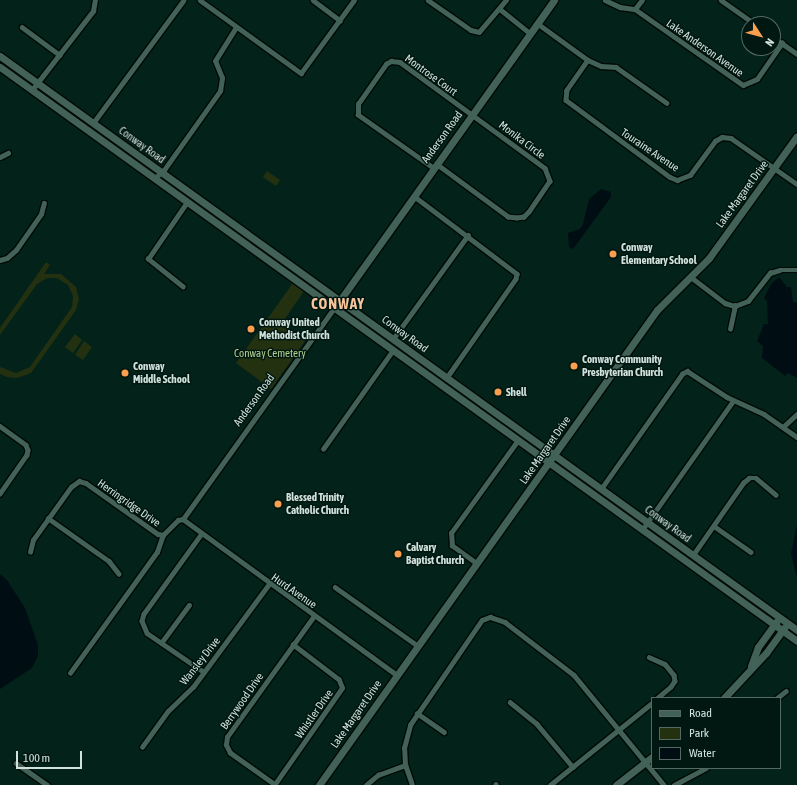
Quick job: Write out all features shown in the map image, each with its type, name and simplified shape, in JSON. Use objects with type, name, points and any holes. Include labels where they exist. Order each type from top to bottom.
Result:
[{"type":"main road","name":"Anderson Road","points":[[335,307],[434,166],[554,0]]},
{"type":"main road","name":"Conway Road","points":[[0,56],[797,630]]},
{"type":"main road","name":"Conway Road","points":[[0,67],[797,641]]},
{"type":"main road","points":[[67,116],[93,123]]},
{"type":"main road","name":"Lake Margaret Drive","points":[[319,785],[555,456],[657,310],[691,277],[716,248],[797,136]]},
{"type":"main road","points":[[99,138],[106,138],[125,146]]},
{"type":"main road","points":[[187,202],[195,202],[216,212]]},
{"type":"main road","points":[[393,350],[414,354]]},
{"type":"main road","points":[[750,668],[758,647],[779,618]]},
{"type":"main road","points":[[725,697],[750,668],[766,653],[788,623]]},
{"type":"main road","points":[[616,785],[651,758]]},
{"type":"street","points":[[32,90],[93,11],[95,0]]},
{"type":"street","points":[[200,0],[236,28],[301,73],[354,0]]},
{"type":"street","points":[[313,0],[340,20]]},
{"type":"street","points":[[428,0],[471,30],[478,32],[500,9],[506,0]]},
{"type":"street","name":"Lake Anderson Avenue","points":[[605,0],[620,7],[635,9],[743,86],[749,85],[757,79],[782,43]]},
{"type":"street","points":[[635,9],[642,0]]},
{"type":"street","points":[[722,0],[744,16]]},
{"type":"street","points":[[93,123],[183,1]]},
{"type":"street","points":[[500,9],[530,33]]},
{"type":"street","points":[[537,23],[588,60],[601,66],[616,67],[667,103]]},
{"type":"street","points":[[22,27],[60,55]]},
{"type":"street","points":[[155,178],[162,172],[220,91],[222,78],[215,61],[236,28]]},
{"type":"street","points":[[782,43],[797,54]]},
{"type":"street","name":"Touraine Avenue","points":[[588,60],[567,90],[566,100],[670,177],[677,180],[690,175],[715,141],[722,137],[730,138],[797,184]]},
{"type":"street","name":"Montrose Court","points":[[434,166],[358,114],[358,104],[386,64],[391,61],[400,62],[472,114]]},
{"type":"street","name":"Monika Circle","points":[[434,166],[508,217],[524,217],[547,187],[550,181],[545,168],[472,114]]},
{"type":"street","points":[[0,157],[8,153]]},
{"type":"street","points":[[414,196],[514,270],[516,279],[447,378]]},
{"type":"street","points":[[183,286],[148,259],[187,202]]},
{"type":"street","points":[[0,260],[7,258],[16,250],[41,214],[44,203]]},
{"type":"street","points":[[393,339],[468,235]]},
{"type":"street","points":[[254,250],[262,244]]},
{"type":"street","points":[[691,277],[725,303],[734,306],[748,301],[770,273],[785,269],[797,270]]},
{"type":"street","points":[[730,329],[734,306]]},
{"type":"street","name":"Anderson Road","points":[[70,673],[156,552],[163,535],[178,520],[183,519],[335,307]]},
{"type":"street","points":[[323,449],[393,350]]},
{"type":"street","points":[[601,489],[682,374],[687,372],[733,401],[764,414],[797,437]]},
{"type":"street","points":[[642,530],[733,401]]},
{"type":"street","points":[[783,427],[797,414]]},
{"type":"street","points":[[0,426],[26,445],[28,450],[27,455],[0,494]]},
{"type":"street","points":[[477,564],[452,546],[451,533],[518,440]]},
{"type":"street","points":[[693,555],[749,478],[756,478],[776,495]]},
{"type":"street","name":"Herringridge Drive","points":[[30,552],[33,540],[48,518],[71,487],[79,481],[86,483],[158,534],[163,535]]},
{"type":"street","points":[[48,518],[109,561],[119,574]]},
{"type":"street","name":"Hurd Avenue","points":[[183,519],[201,535],[397,675]]},
{"type":"street","points":[[714,526],[751,552]]},
{"type":"street","points":[[201,535],[144,614],[142,621],[147,633],[204,672]]},
{"type":"street","name":"Wansley Drive","points":[[142,747],[168,711],[204,672],[269,584]]},
{"type":"street","points":[[335,587],[418,646]]},
{"type":"street","points":[[161,643],[189,605]]},
{"type":"street","name":"Berrywood Drive","points":[[275,785],[230,753],[226,746],[227,737],[314,616]]},
{"type":"street","points":[[412,785],[406,765],[404,748],[406,736],[417,713],[479,625],[490,617],[505,622],[574,675],[651,768]]},
{"type":"street","name":"Whistler Drive","points":[[275,785],[342,688],[339,680],[293,645]]},
{"type":"street","points":[[650,657],[665,664],[674,675],[675,681],[672,687],[659,697]]},
{"type":"street","points":[[779,697],[786,691]]},
{"type":"street","points":[[510,702],[537,724],[573,767]]},
{"type":"street","points":[[550,785],[651,704]]},
{"type":"street","points":[[417,713],[444,732]]},
{"type":"street","points":[[16,763],[47,785]]},
{"type":"street","points":[[366,785],[378,774],[406,765]]},
{"type":"street","points":[[651,769],[664,785]]},
{"type":"street","points":[[674,785],[704,769]]},
{"type":"green space","points":[[267,171],[280,180],[276,186],[263,177]]},
{"type":"green space","points":[[46,262],[50,265],[44,274],[61,274],[76,287],[79,299],[76,310],[31,373],[17,378],[7,377],[0,374],[0,367],[16,373],[30,367],[72,307],[73,296],[68,285],[57,278],[47,278],[37,284],[0,335],[0,328]]},
{"type":"green space","name":"Conway Cemetery","points":[[293,283],[304,291],[282,323],[305,341],[271,389],[236,363]]},
{"type":"green space","points":[[75,334],[82,340],[73,353],[65,347]]},
{"type":"green space","points":[[84,341],[92,347],[83,360],[75,355]]},
{"type":"water","points":[[601,189],[611,192],[611,197],[573,249],[569,247],[568,233],[580,229],[583,224],[589,199]]},
{"type":"water","points":[[779,277],[787,287],[791,287],[793,302],[797,303],[797,378],[788,373],[785,376],[762,358],[763,346],[757,341],[764,324],[768,324],[767,301],[764,298],[771,284]]},
{"type":"water","points":[[797,525],[797,578],[791,553]]},
{"type":"water","points":[[0,574],[7,580],[25,608],[38,645],[38,656],[32,668],[0,689]]},
{"type":"place","name":"Conway Elementary School","points":[[613,254]]},
{"type":"place","name":"Conway United Methodist Church","points":[[251,329]]},
{"type":"place","name":"Conway Community Presbyterian Church","points":[[574,366]]},
{"type":"place","name":"Conway Middle School","points":[[125,373]]},
{"type":"place","name":"Shell","points":[[498,392]]},
{"type":"place","name":"Blessed Trinity Catholic Church","points":[[278,504]]},
{"type":"place","name":"Calvary Baptist Church","points":[[398,554]]},
{"type":"district","name":"CONWAY","points":[[338,304]]}]
